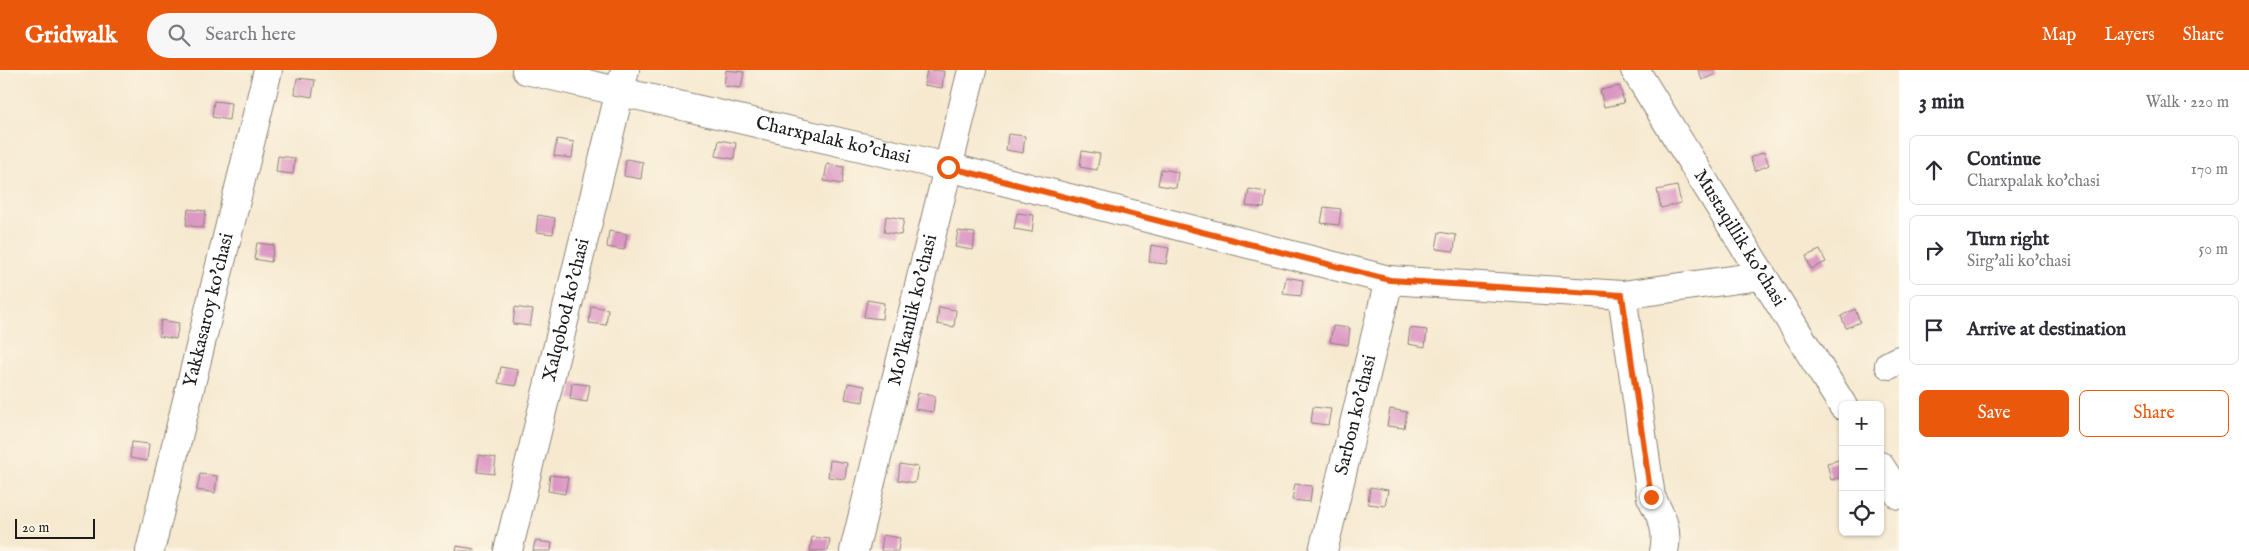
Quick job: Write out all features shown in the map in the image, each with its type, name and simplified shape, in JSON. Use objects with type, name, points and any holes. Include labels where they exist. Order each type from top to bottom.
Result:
[{"type":"street","name":"Yakkasaroy ko'chasi","points":[[150,551],[268,70]]},
{"type":"street","name":"Charxpalak ko'chasi","points":[[526,70],[622,81],[1390,280],[1622,295],[1760,276]]},
{"type":"street","name":"Mo'lkanlik ko'chasi","points":[[854,551],[972,70]]},
{"type":"street","name":"Mustaqillik ko'chasi","points":[[1634,70],[1760,276],[1840,401]]},
{"type":"street","name":"Xalqobod ko'chasi","points":[[508,551],[622,81]]},
{"type":"street","name":"Sarbon ko'chasi","points":[[1323,551],[1390,280]]},
{"type":"street","points":[[1622,295],[1651,497],[1665,523],[1668,537],[1664,551]]},
{"type":"street","points":[[1884,472],[1899,495]]},
{"type":"building","points":[[726,70],[744,72],[741,88],[724,86]]},
{"type":"building","points":[[927,70],[944,71],[942,88],[924,85]]},
{"type":"building","points":[[1698,70],[1714,70],[1716,74],[1702,80]]},
{"type":"building","points":[[297,78],[315,80],[312,97],[295,94]]},
{"type":"building","points":[[1620,86],[1624,103],[1604,107],[1600,90]]},
{"type":"building","points":[[214,101],[231,103],[229,120],[212,117]]},
{"type":"building","points":[[1008,134],[1025,136],[1023,153],[1006,150]]},
{"type":"building","points":[[557,139],[574,142],[572,158],[554,156]]},
{"type":"building","points":[[719,140],[736,143],[734,159],[716,156]]},
{"type":"building","points":[[1082,151],[1100,154],[1097,170],[1080,167]]},
{"type":"building","points":[[1764,152],[1769,165],[1755,171],[1750,158]]},
{"type":"building","points":[[278,156],[295,158],[293,174],[276,172]]},
{"type":"building","points":[[626,159],[643,162],[641,179],[624,176]]},
{"type":"building","points":[[827,164],[844,167],[842,184],[824,181]]},
{"type":"building","points":[[1161,169],[1178,172],[1176,188],[1158,185]]},
{"type":"building","points":[[1677,186],[1681,203],[1661,208],[1657,190]]},
{"type":"building","points":[[1249,189],[1266,192],[1264,208],[1246,206]]},
{"type":"building","points":[[1324,207],[1341,209],[1339,225],[1321,223]]},
{"type":"building","points":[[188,209],[206,211],[203,228],[186,225]]},
{"type":"building","points":[[1017,213],[1034,215],[1032,232],[1014,229]]},
{"type":"building","points":[[538,215],[555,218],[553,234],[536,232]]},
{"type":"building","points":[[886,216],[904,219],[901,235],[884,232]]},
{"type":"building","points":[[609,231],[627,234],[624,250],[607,247]]},
{"type":"building","points":[[958,231],[975,233],[973,250],[955,247]]},
{"type":"building","points":[[1439,232],[1456,235],[1454,251],[1436,249]]},
{"type":"building","points":[[257,243],[274,245],[271,262],[254,259]]},
{"type":"building","points":[[1151,245],[1169,248],[1166,264],[1149,262]]},
{"type":"building","points":[[1820,250],[1826,262],[1811,269],[1806,256]]},
{"type":"building","points":[[1286,277],[1303,280],[1301,296],[1283,294]]},
{"type":"building","points":[[867,300],[884,303],[882,319],[864,317]]},
{"type":"building","points":[[591,306],[608,309],[606,325],[589,323]]},
{"type":"building","points":[[515,307],[533,310],[530,326],[513,324]]},
{"type":"building","points":[[939,307],[956,310],[954,327],[937,324]]},
{"type":"building","points":[[1855,309],[1860,322],[1846,328],[1841,316]]},
{"type":"building","points":[[161,320],[179,323],[176,339],[159,336]]},
{"type":"building","points":[[1333,326],[1350,328],[1348,345],[1330,342]]},
{"type":"building","points":[[1410,328],[1427,330],[1425,347],[1408,344]]},
{"type":"building","points":[[501,367],[518,370],[516,386],[498,383]]},
{"type":"building","points":[[572,383],[590,385],[587,402],[570,399]]},
{"type":"building","points":[[848,383],[865,386],[863,402],[845,399]]},
{"type":"building","points":[[918,393],[935,396],[933,412],[915,409]]},
{"type":"building","points":[[1313,407],[1331,409],[1328,425],[1311,423]]},
{"type":"building","points":[[1390,409],[1407,412],[1404,428],[1387,426]]},
{"type":"building","points":[[132,442],[149,444],[147,461],[130,458]]},
{"type":"building","points":[[479,455],[496,458],[494,474],[477,472]]},
{"type":"building","points":[[830,460],[847,463],[845,479],[828,477]]},
{"type":"building","points":[[1839,460],[1839,478],[1831,480],[1827,463]]},
{"type":"building","points":[[900,464],[918,467],[915,483],[898,480]]},
{"type":"building","points":[[200,474],[217,476],[215,493],[197,490]]},
{"type":"building","points":[[550,475],[568,477],[565,494],[548,491]]},
{"type":"building","points":[[1295,484],[1312,486],[1310,502],[1292,500]]},
{"type":"building","points":[[1370,487],[1388,490],[1385,506],[1368,504]]},
{"type":"building","points":[[883,535],[900,538],[898,551],[881,551]]},
{"type":"building","points":[[812,537],[830,539],[828,551],[810,551]]},
{"type":"building","points":[[535,541],[552,543],[551,551],[533,551]]},
{"type":"building","points":[[457,546],[474,549],[474,551],[456,551]]},
{"type":"route","points":[[948,167],[1390,280],[1622,295],[1651,497]]}]
